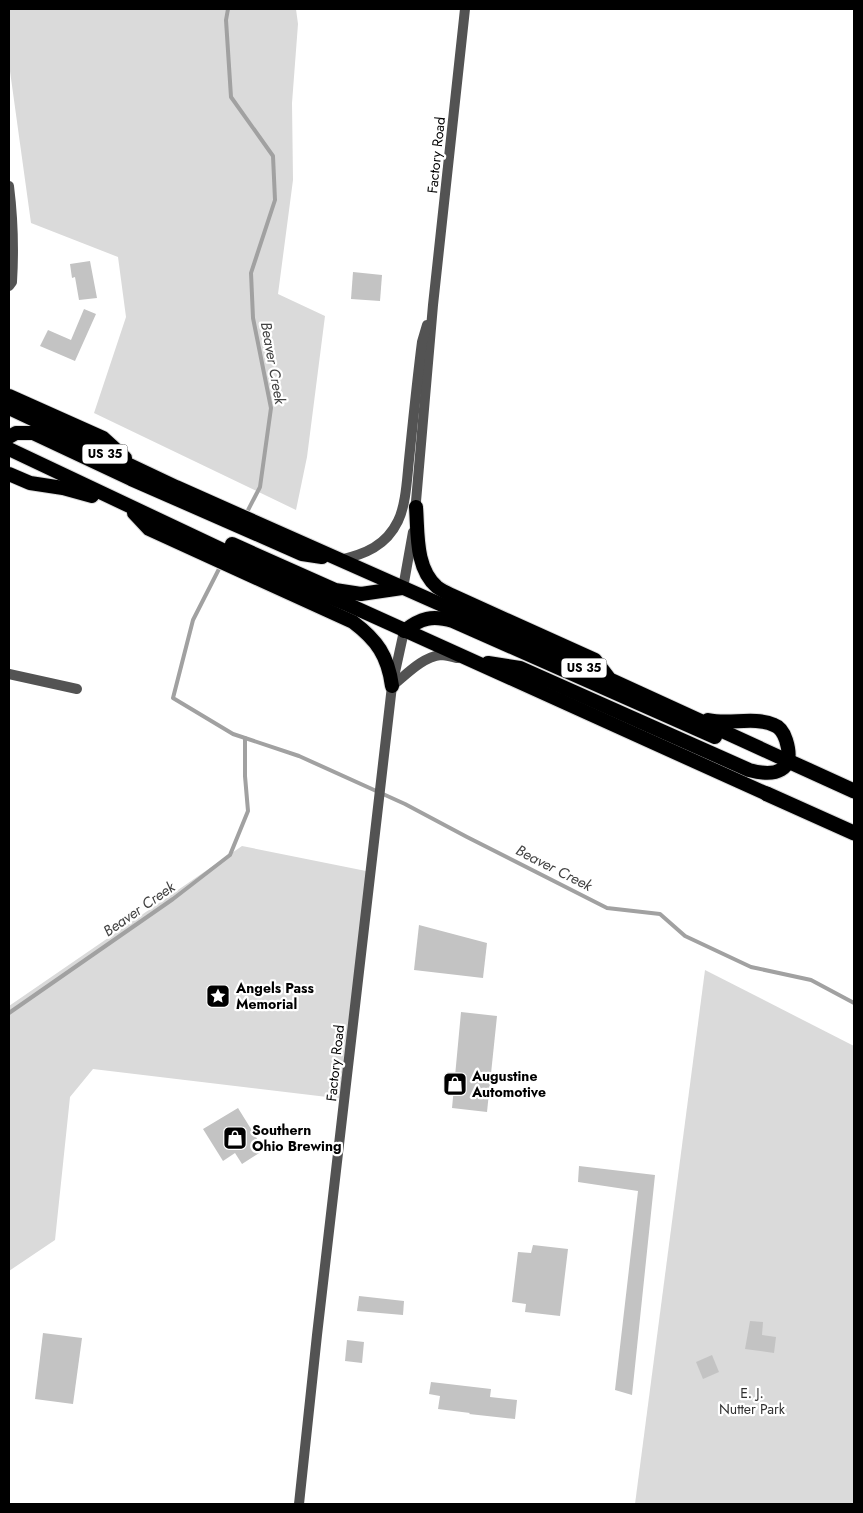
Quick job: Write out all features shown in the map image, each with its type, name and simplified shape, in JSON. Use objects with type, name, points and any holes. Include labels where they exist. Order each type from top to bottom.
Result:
[{"type":"highway","points":[[9,396],[103,438],[137,469]]},
{"type":"highway","name":"US 35","points":[[9,408],[137,469],[199,503],[282,540],[340,560],[854,791]]},
{"type":"highway","points":[[9,437],[16,433],[34,432],[131,479],[199,503]]},
{"type":"highway","name":"US 35","points":[[9,449],[187,535],[349,605],[854,833]]},
{"type":"highway","points":[[9,474],[30,482],[63,488],[129,507]]},
{"type":"highway","points":[[416,507],[420,557],[431,580],[437,587],[595,660],[610,680]]},
{"type":"highway","points":[[269,572],[348,593],[362,594],[403,588]]},
{"type":"highway","points":[[269,572],[353,622],[367,633],[378,645],[386,659],[392,686]]},
{"type":"highway","points":[[404,631],[415,622],[427,618],[440,617],[453,621],[723,741],[764,750]]},
{"type":"highway","points":[[468,659],[520,668],[749,770],[762,774],[775,773],[784,767],[788,761],[788,746],[784,735],[776,725],[759,721],[716,722],[688,715]]},
{"type":"street","name":"Factory Road","points":[[403,588],[412,543],[416,507],[433,305],[465,9]]},
{"type":"street","points":[[9,186],[14,244],[12,282],[9,286]]},
{"type":"street","name":"Factory Road","points":[[340,560],[361,555],[379,545],[399,520],[406,482],[422,342],[433,305]]},
{"type":"street","name":"Factory Road","points":[[299,1504],[392,686],[404,631]]},
{"type":"street","points":[[392,686],[416,666],[428,659],[440,655],[468,659]]},
{"type":"street","points":[[9,674],[77,689]]},
{"type":"green space","points":[[9,9],[296,9],[298,24],[292,103],[293,180],[278,294],[325,316],[307,457],[296,510],[94,413],[126,317],[118,257],[31,223],[9,64]]},
{"type":"green space","points":[[242,846],[371,872],[344,1099],[93,1069],[70,1097],[55,1240],[9,1271],[9,1006]]},
{"type":"green space","name":"E. J. Nutter Park","points":[[705,970],[854,1046],[854,1504],[635,1504]]},
{"type":"building","points":[[90,261],[97,298],[79,300],[75,277],[72,278],[70,264]]},
{"type":"building","points":[[353,272],[382,275],[380,301],[351,299]]},
{"type":"building","points":[[84,309],[96,314],[75,361],[40,346],[48,330],[71,340]]},
{"type":"building","points":[[419,925],[487,943],[483,978],[414,970]]},
{"type":"building","points":[[461,1012],[497,1016],[487,1112],[452,1108]]},
{"type":"building","points":[[238,1108],[264,1150],[242,1164],[235,1153],[223,1161],[203,1129]]},
{"type":"building","points":[[579,1166],[655,1175],[632,1395],[615,1390],[638,1191],[578,1182]]},
{"type":"building","points":[[533,1245],[568,1249],[560,1316],[525,1312],[526,1304],[512,1302],[518,1252],[531,1253]]},
{"type":"building","points":[[359,1296],[404,1301],[403,1315],[357,1311]]},
{"type":"building","points":[[750,1321],[763,1322],[762,1335],[776,1337],[774,1353],[745,1349]]},
{"type":"building","points":[[43,1333],[82,1338],[73,1404],[35,1399]]},
{"type":"building","points":[[347,1340],[364,1342],[362,1363],[345,1361]]},
{"type":"building","points":[[712,1355],[719,1372],[703,1379],[696,1362]]},
{"type":"building","points":[[431,1382],[491,1389],[490,1397],[517,1400],[515,1419],[438,1409],[440,1396],[429,1394]]},
{"type":"waterway","name":"Beaver Creek","points":[[228,9],[226,20],[231,97],[273,156],[275,200],[251,273],[253,318],[271,408],[260,487],[246,514]]},
{"type":"waterway","name":"Beaver Creek","points":[[221,565],[193,620],[173,698],[233,734],[299,756],[405,804],[607,908],[660,914],[685,936],[751,967],[811,980],[854,1003]]},
{"type":"waterway","name":"Beaver Creek","points":[[9,1013],[173,899],[230,855],[248,811],[245,776],[245,738]]},
{"type":"place","name":"Angels Pass Memorial","points":[[218,996]]},
{"type":"place","name":"Augustine Automotive","points":[[455,1084]]},
{"type":"place","name":"Southern Ohio Brewing","points":[[235,1138]]}]
